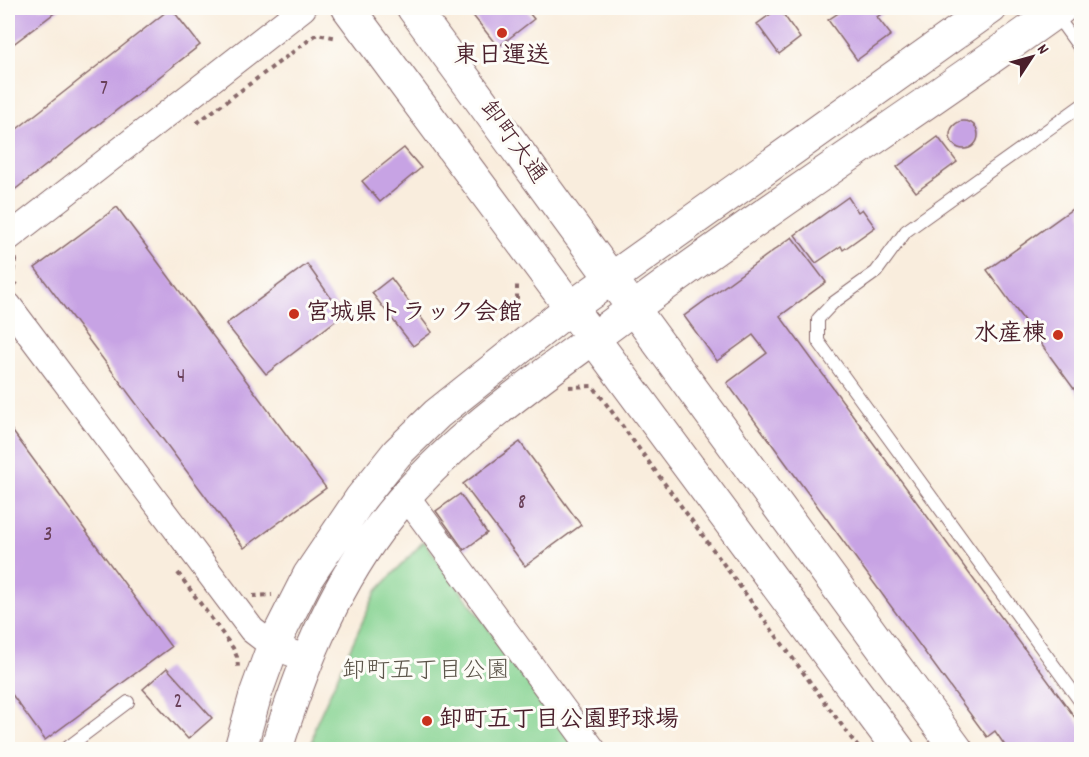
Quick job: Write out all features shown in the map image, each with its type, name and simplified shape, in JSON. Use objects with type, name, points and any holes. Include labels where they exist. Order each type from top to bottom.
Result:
[{"type":"street","points":[[12,247],[303,8]]},
{"type":"street","name":"卸町大通","points":[[413,8],[957,750]]},
{"type":"street","points":[[240,750],[256,693],[273,645],[309,575],[361,498],[397,453],[437,414],[570,308],[991,8]]},
{"type":"street","points":[[276,750],[308,659],[338,594],[378,530],[406,496],[461,440],[665,284],[1055,9]]},
{"type":"street","points":[[341,20],[570,308],[899,750]]},
{"type":"street","points":[[13,296],[252,630],[273,645],[308,659]]},
{"type":"street","points":[[406,496],[593,750]]},
{"type":"lane","points":[[1055,9],[1082,51]]},
{"type":"lane","points":[[1082,105],[906,231],[876,272],[833,303],[818,319],[818,340],[1077,701],[1082,704]]},
{"type":"lane","points":[[64,750],[128,702]]},
{"type":"path","points":[[338,38],[341,20]]},
{"type":"path","points":[[195,124],[317,34],[338,38],[345,48]]},
{"type":"path","points":[[12,247],[13,296]]},
{"type":"path","points":[[512,275],[519,285],[517,321]]},
{"type":"path","points":[[565,388],[593,386],[860,750]]},
{"type":"path","points":[[245,597],[273,595]]},
{"type":"green space","name":"卸町五丁目公園","points":[[424,541],[578,750],[311,750],[315,726],[376,592]]},
{"type":"building","points":[[8,8],[61,8],[8,48]]},
{"type":"building","points":[[171,8],[200,45],[8,195],[8,136]]},
{"type":"building","name":"東日運送","points":[[467,8],[525,8],[534,19],[498,47]]},
{"type":"building","points":[[779,8],[800,38],[779,54],[757,24]]},
{"type":"building","points":[[846,8],[890,8],[877,17],[891,35],[857,60],[828,20]]},
{"type":"building","points":[[964,121],[974,125],[978,135],[974,145],[964,149],[954,145],[950,135],[954,125]]},
{"type":"building","points":[[938,137],[957,162],[916,192],[897,167]]},
{"type":"building","points":[[404,148],[421,168],[380,202],[362,181]]},
{"type":"building","points":[[848,197],[858,212],[862,209],[875,227],[843,250],[841,246],[816,263],[795,235]]},
{"type":"building","name":"水産棟","points":[[1082,202],[1082,400],[987,270]]},
{"type":"building","points":[[117,207],[326,488],[244,548],[35,268]]},
{"type":"building","points":[[792,237],[826,282],[780,316],[1082,727],[1082,750],[1008,750],[995,731],[987,737],[727,383],[767,353],[753,335],[717,361],[684,316]]},
{"type":"building","name":"宮城県トラック会館","points":[[307,264],[343,315],[266,374],[226,324]]},
{"type":"building","points":[[391,278],[432,332],[413,346],[372,293]]},
{"type":"building","points":[[8,425],[171,647],[45,740],[8,689]]},
{"type":"building","points":[[520,442],[581,525],[525,566],[463,484]]},
{"type":"building","points":[[460,494],[487,533],[464,550],[436,511]]},
{"type":"building","points":[[167,668],[212,718],[188,739],[143,689]]},
{"type":"place","name":"東日運送","points":[[502,33]]},
{"type":"place","name":"宮城県トラック会館","points":[[294,314]]},
{"type":"place","name":"水産棟","points":[[1058,335]]},
{"type":"place","name":"卸町五丁目公園野球場","points":[[427,721]]}]
